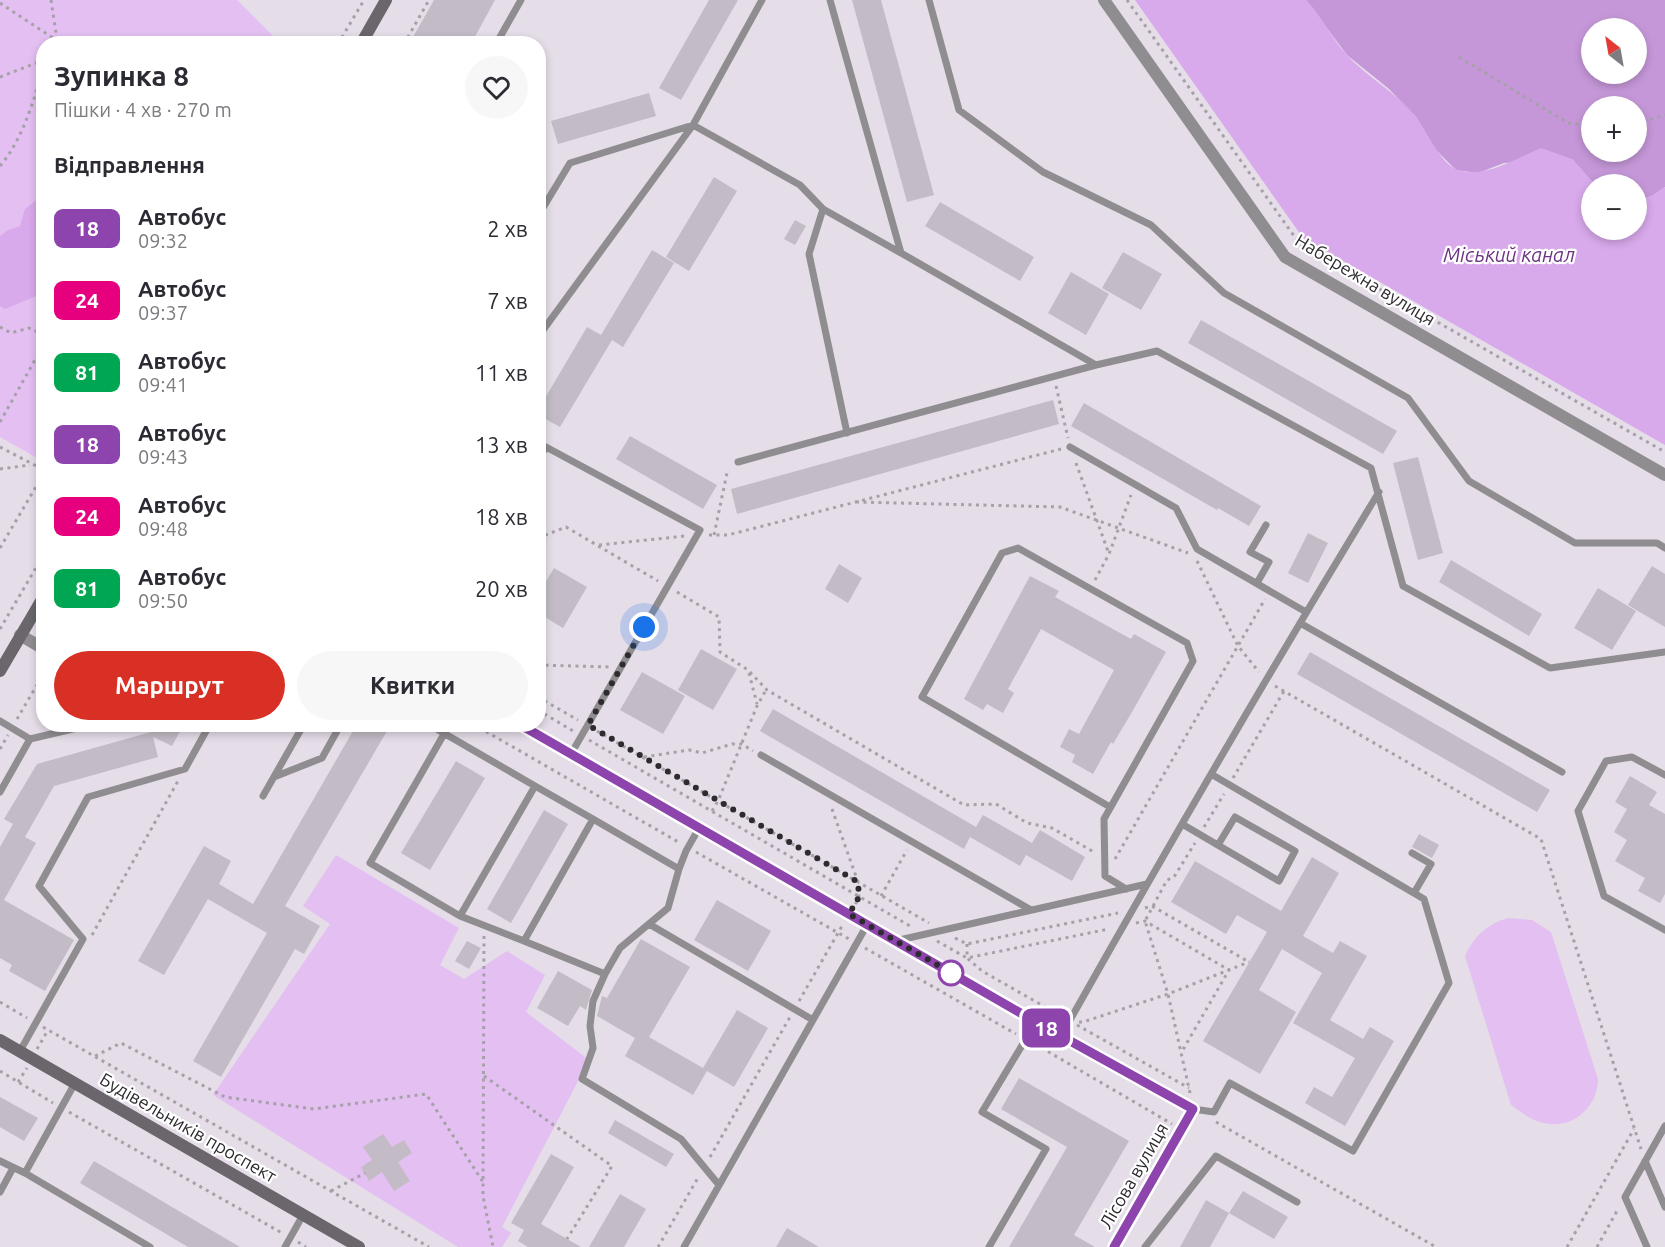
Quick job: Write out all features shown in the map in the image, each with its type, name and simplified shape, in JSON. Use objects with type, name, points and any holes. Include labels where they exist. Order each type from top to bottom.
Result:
[{"type":"street","points":[[366,36],[386,0]]},
{"type":"street","name":"Набережна вулиця","points":[[1104,0],[1285,257],[1665,475]]},
{"type":"street","points":[[0,671],[36,609]]},
{"type":"street","points":[[20,635],[36,644]]},
{"type":"street","points":[[533,732],[1036,1022],[1193,1109]]},
{"type":"street","name":"Будівельників проспект","points":[[0,1040],[359,1247]]},
{"type":"street","name":"Лісова вулиця","points":[[1114,1247],[1193,1109]]},
{"type":"lane","points":[[501,36],[521,0]]},
{"type":"lane","points":[[546,325],[693,124],[762,0]]},
{"type":"lane","points":[[830,0],[901,253]]},
{"type":"lane","points":[[929,0],[959,110],[1043,172],[1151,225],[1224,293],[1408,398],[1469,481],[1575,543],[1657,543],[1665,548]]},
{"type":"lane","points":[[546,203],[570,163],[693,124],[800,185],[823,209],[1096,365]]},
{"type":"lane","points":[[823,209],[808,254],[847,433]]},
{"type":"lane","points":[[738,462],[1096,365],[1157,351],[1371,468],[1403,586],[1550,668],[1665,652]]},
{"type":"lane","points":[[546,447],[700,530],[571,754]]},
{"type":"lane","points":[[1070,447],[1176,508],[1197,549],[1306,612]]},
{"type":"lane","points":[[1061,1036],[1211,774],[1379,492]]},
{"type":"lane","points":[[1257,583],[1269,562],[1250,552],[1266,525]]},
{"type":"lane","points":[[1110,807],[921,697],[1002,553],[1018,548],[1187,643],[1192,661],[1104,819],[1105,876],[1126,889]]},
{"type":"lane","points":[[1300,623],[1562,772]]},
{"type":"lane","points":[[0,721],[30,739]]},
{"type":"lane","points":[[0,792],[2,783],[30,739],[60,732]]},
{"type":"lane","points":[[20,1051],[83,939],[39,886],[88,797],[185,769],[206,732]]},
{"type":"lane","points":[[263,796],[299,732]]},
{"type":"lane","points":[[274,777],[322,758],[337,732]]},
{"type":"lane","points":[[441,732],[679,869]]},
{"type":"lane","points":[[444,734],[370,863],[460,916],[605,974]]},
{"type":"lane","points":[[760,755],[1031,910]]},
{"type":"lane","points":[[1665,776],[1632,757],[1606,761],[1578,812],[1604,896],[1665,930]]},
{"type":"lane","points":[[1193,1109],[1214,1112],[1230,1083],[1353,1151],[1449,983],[1424,899],[1211,774]]},
{"type":"lane","points":[[460,916],[535,786]]},
{"type":"lane","points":[[1182,824],[1279,881],[1295,851],[1235,817],[1218,845]]},
{"type":"lane","points":[[524,940],[593,819]]},
{"type":"lane","points":[[699,828],[679,869],[668,908],[620,948],[605,974],[593,1000],[590,1026],[593,1048],[582,1079],[681,1139],[719,1185]]},
{"type":"lane","points":[[1412,853],[1431,864],[1414,893]]},
{"type":"lane","points":[[895,941],[1147,884]]},
{"type":"lane","points":[[648,924],[813,1020]]},
{"type":"lane","points":[[684,1247],[867,925]]},
{"type":"lane","points":[[988,1247],[1046,1149],[982,1112],[1036,1022]]},
{"type":"lane","points":[[25,1173],[75,1083]]},
{"type":"lane","points":[[1647,1247],[1625,1197],[1665,1126]]},
{"type":"lane","points":[[1145,1247],[1216,1156],[1297,1202]]},
{"type":"lane","points":[[0,1161],[25,1173],[150,1247]]},
{"type":"lane","points":[[1645,1161],[1665,1207]]},
{"type":"lane","points":[[0,1191],[13,1168]]},
{"type":"lane","points":[[285,1247],[303,1215]]},
{"type":"path","points":[[51,0],[57,36]]},
{"type":"path","points":[[343,36],[364,0]]},
{"type":"path","points":[[409,36],[429,0]]},
{"type":"path","name":"Набережна вулиця","points":[[1127,0],[1299,243],[1665,452]]},
{"type":"path","points":[[0,3],[49,36]]},
{"type":"path","points":[[1459,57],[1568,123],[1581,125]]},
{"type":"path","points":[[0,77],[36,63]]},
{"type":"path","points":[[0,166],[13,150],[29,115],[36,93]]},
{"type":"path","points":[[1647,121],[1665,115]]},
{"type":"path","points":[[0,327],[10,333],[29,328],[36,331]]},
{"type":"path","points":[[0,422],[36,358]]},
{"type":"path","points":[[1054,377],[1070,447],[1109,554]]},
{"type":"path","points":[[0,447],[36,467]]},
{"type":"path","points":[[597,546],[698,534],[728,535],[1070,447]]},
{"type":"path","points":[[0,469],[32,465]]},
{"type":"path","points":[[714,535],[727,473]]},
{"type":"path","points":[[1090,589],[1109,554],[1135,485]]},
{"type":"path","points":[[0,548],[36,486]]},
{"type":"path","points":[[856,502],[1060,507],[1195,556],[1238,646],[1266,681],[1541,839],[1645,1161]]},
{"type":"path","points":[[546,535],[566,527],[718,617],[720,652],[748,670],[766,690],[964,805],[996,804],[1027,823],[1052,828],[1104,858]]},
{"type":"path","points":[[0,629],[36,568]]},
{"type":"path","points":[[1105,876],[1270,590]]},
{"type":"path","points":[[546,665],[621,667]]},
{"type":"path","points":[[748,670],[757,706]]},
{"type":"path","points":[[0,749],[36,687]]},
{"type":"path","points":[[711,811],[718,801],[757,706],[766,690]]},
{"type":"path","points":[[1193,1109],[1168,994],[1145,921],[1167,880],[1174,877],[1284,691]]},
{"type":"path","points":[[546,701],[967,944],[1152,906],[1249,962],[1168,994],[1083,1022],[1069,1021]]},
{"type":"path","points":[[546,715],[967,958],[1145,921],[1229,970]]},
{"type":"path","points":[[487,732],[1181,1129]]},
{"type":"path","points":[[642,757],[689,750],[702,753],[732,744],[742,744],[760,755]]},
{"type":"path","points":[[87,944],[185,769]]},
{"type":"path","points":[[658,1247],[859,897],[858,882],[827,793]]},
{"type":"path","points":[[881,896],[912,842]]},
{"type":"path","points":[[484,926],[483,1196],[493,1247]]},
{"type":"path","points":[[1181,1053],[1229,970]]},
{"type":"path","points":[[0,1002],[429,1247]]},
{"type":"path","points":[[32,1058],[48,1030]]},
{"type":"path","points":[[94,1056],[121,1043],[225,1097],[314,1109],[426,1094],[483,1182]]},
{"type":"path","points":[[0,1071],[306,1247]]},
{"type":"path","points":[[484,1076],[612,1166],[567,1239]]},
{"type":"path","points":[[1214,1120],[1436,1247]]},
{"type":"path","points":[[1567,1247],[1634,1129]]},
{"type":"path","points":[[331,1191],[365,1173]]},
{"type":"path","points":[[1597,1247],[1625,1197]]},
{"type":"shaded area","points":[[0,0],[237,0],[273,36],[36,36],[36,457],[0,437]]},
{"type":"shaded area","points":[[1306,0],[1665,0],[1665,187],[1647,197],[1647,174],[1585,174],[1572,159],[1504,163],[1478,173],[1456,170],[1435,149],[1416,117],[1389,89],[1347,55]]},
{"type":"shaded area","points":[[336,855],[459,928],[440,965],[464,979],[507,951],[545,975],[526,1012],[589,1060],[502,1227],[511,1233],[502,1247],[458,1247],[213,1095],[330,924],[303,906]]},
{"type":"shaded area","points":[[1508,918],[1532,920],[1551,932],[1598,1079],[1594,1099],[1588,1107],[1573,1120],[1564,1123],[1540,1122],[1511,1105],[1465,956],[1482,932]]},
{"type":"water","name":"Міський канал","points":[[1135,0],[1306,0],[1347,55],[1400,100],[1416,117],[1451,167],[1468,172],[1490,170],[1541,148],[1572,159],[1585,174],[1581,174],[1581,240],[1647,240],[1647,197],[1665,187],[1665,445],[1303,238]]},
{"type":"water","points":[[36,200],[36,296],[5,309],[0,306],[0,236],[20,226],[25,209]]},
{"type":"building","points":[[434,0],[495,0],[475,36],[414,36]]},
{"type":"building","points":[[709,0],[738,0],[681,100],[659,88]]},
{"type":"building","points":[[852,0],[881,0],[934,195],[907,202]]},
{"type":"building","points":[[649,93],[656,116],[558,144],[551,121]]},
{"type":"building","points":[[714,177],[737,191],[689,271],[666,257]]},
{"type":"building","points":[[940,202],[1034,257],[1020,281],[925,226]]},
{"type":"building","points":[[795,220],[806,226],[795,245],[784,239]]},
{"type":"building","points":[[652,250],[674,263],[623,347],[612,340],[560,427],[546,419],[546,396],[587,327],[601,335]]},
{"type":"building","points":[[1123,252],[1162,274],[1141,310],[1102,288]]},
{"type":"building","points":[[1071,272],[1109,294],[1086,335],[1048,313]]},
{"type":"building","points":[[1201,320],[1397,431],[1383,454],[1188,343]]},
{"type":"building","points":[[1053,400],[1059,424],[737,514],[731,489]]},
{"type":"building","points":[[1084,403],[1261,506],[1249,526],[1071,426]]},
{"type":"building","points":[[630,436],[717,485],[703,509],[616,459]]},
{"type":"building","points":[[1418,457],[1443,553],[1418,560],[1393,463]]},
{"type":"building","points":[[1308,533],[1328,543],[1308,583],[1288,573]]},
{"type":"building","points":[[1451,560],[1542,614],[1529,636],[1439,582]]},
{"type":"building","points":[[839,564],[862,578],[848,603],[825,589]]},
{"type":"building","points":[[1652,566],[1665,574],[1665,627],[1628,605]]},
{"type":"building","points":[[554,568],[587,587],[563,628],[546,618],[546,582]]},
{"type":"building","points":[[1030,576],[1059,591],[1055,597],[1131,639],[1134,634],[1166,652],[1093,774],[1072,762],[1075,755],[1060,747],[1069,729],[1079,734],[1114,670],[1041,629],[1008,689],[1014,693],[1003,713],[987,704],[983,710],[964,699]]},
{"type":"building","points":[[1598,588],[1636,611],[1612,650],[1574,628]]},
{"type":"building","points":[[701,649],[737,669],[713,710],[678,690]]},
{"type":"building","points":[[1310,652],[1550,790],[1537,812],[1297,674]]},
{"type":"building","points":[[642,672],[685,696],[663,734],[620,710]]},
{"type":"building","points":[[773,709],[976,827],[983,815],[1032,843],[1040,830],[1085,857],[1072,881],[1026,855],[1020,866],[970,837],[964,849],[760,731]]},
{"type":"building","points":[[151,732],[180,732],[172,746],[153,737],[158,757],[54,786],[25,837],[36,843],[4,900],[74,940],[45,991],[9,971],[12,965],[0,958],[0,847],[13,824],[4,819],[37,764]]},
{"type":"building","points":[[352,732],[386,732],[285,906],[320,926],[304,954],[295,949],[221,1077],[193,1061],[267,933],[208,899],[164,975],[138,961],[204,846],[231,861],[219,884],[253,904]]},
{"type":"building","points":[[456,761],[485,778],[430,870],[401,853]]},
{"type":"building","points":[[1630,776],[1657,792],[1649,805],[1665,814],[1665,894],[1660,903],[1638,891],[1645,878],[1615,861],[1627,840],[1614,832],[1627,809],[1615,802]]},
{"type":"building","points":[[544,810],[568,824],[511,923],[487,909]]},
{"type":"building","points":[[1419,834],[1439,845],[1432,858],[1412,847]]},
{"type":"building","points":[[1312,857],[1339,873],[1303,936],[1333,953],[1340,941],[1367,956],[1330,1020],[1363,1039],[1370,1027],[1394,1041],[1345,1126],[1305,1103],[1314,1087],[1332,1097],[1355,1058],[1293,1023],[1322,973],[1282,949],[1259,990],[1296,1012],[1260,1074],[1203,1041],[1267,932],[1237,915],[1226,934],[1171,902],[1195,861],[1281,911]]},
{"type":"building","points":[[717,900],[771,931],[748,971],[694,940]]},
{"type":"building","points":[[641,939],[690,967],[649,1037],[703,1068],[737,1010],[768,1028],[734,1087],[707,1071],[693,1095],[625,1056],[635,1038],[597,1016],[602,996],[607,998]]},
{"type":"building","points":[[467,941],[481,948],[469,969],[455,961]]},
{"type":"building","points":[[558,971],[592,990],[586,1010],[580,1006],[568,1026],[537,1008]]},
{"type":"building","points":[[1019,1078],[1129,1141],[1074,1235],[1095,1247],[1009,1247],[1067,1147],[1001,1109]]},
{"type":"building","points":[[0,1097],[38,1118],[24,1141],[0,1127]]},
{"type":"building","points":[[615,1120],[674,1154],[666,1167],[608,1133]]},
{"type":"building","points":[[383,1134],[392,1147],[404,1140],[412,1153],[398,1162],[410,1181],[394,1191],[382,1172],[369,1181],[361,1167],[372,1160],[363,1147]]},
{"type":"building","points":[[551,1154],[574,1167],[541,1224],[581,1247],[528,1247],[518,1241],[524,1230],[511,1223]]},
{"type":"building","points":[[94,1161],[240,1247],[188,1247],[80,1183]]},
{"type":"building","points":[[1243,1191],[1288,1217],[1274,1239],[1229,1213]]},
{"type":"building","points":[[620,1194],[646,1209],[624,1247],[589,1247]]},
{"type":"building","points":[[1206,1200],[1229,1213],[1210,1247],[1180,1247]]},
{"type":"building","points":[[787,1228],[819,1247],[776,1247]]},
{"type":"bus line","name":"18","points":[[533,732],[1036,1022],[1193,1109],[1114,1247]]},
{"type":"route","points":[[644,627],[588,725],[858,882],[859,897],[849,914],[955,975],[951,973]]}]
